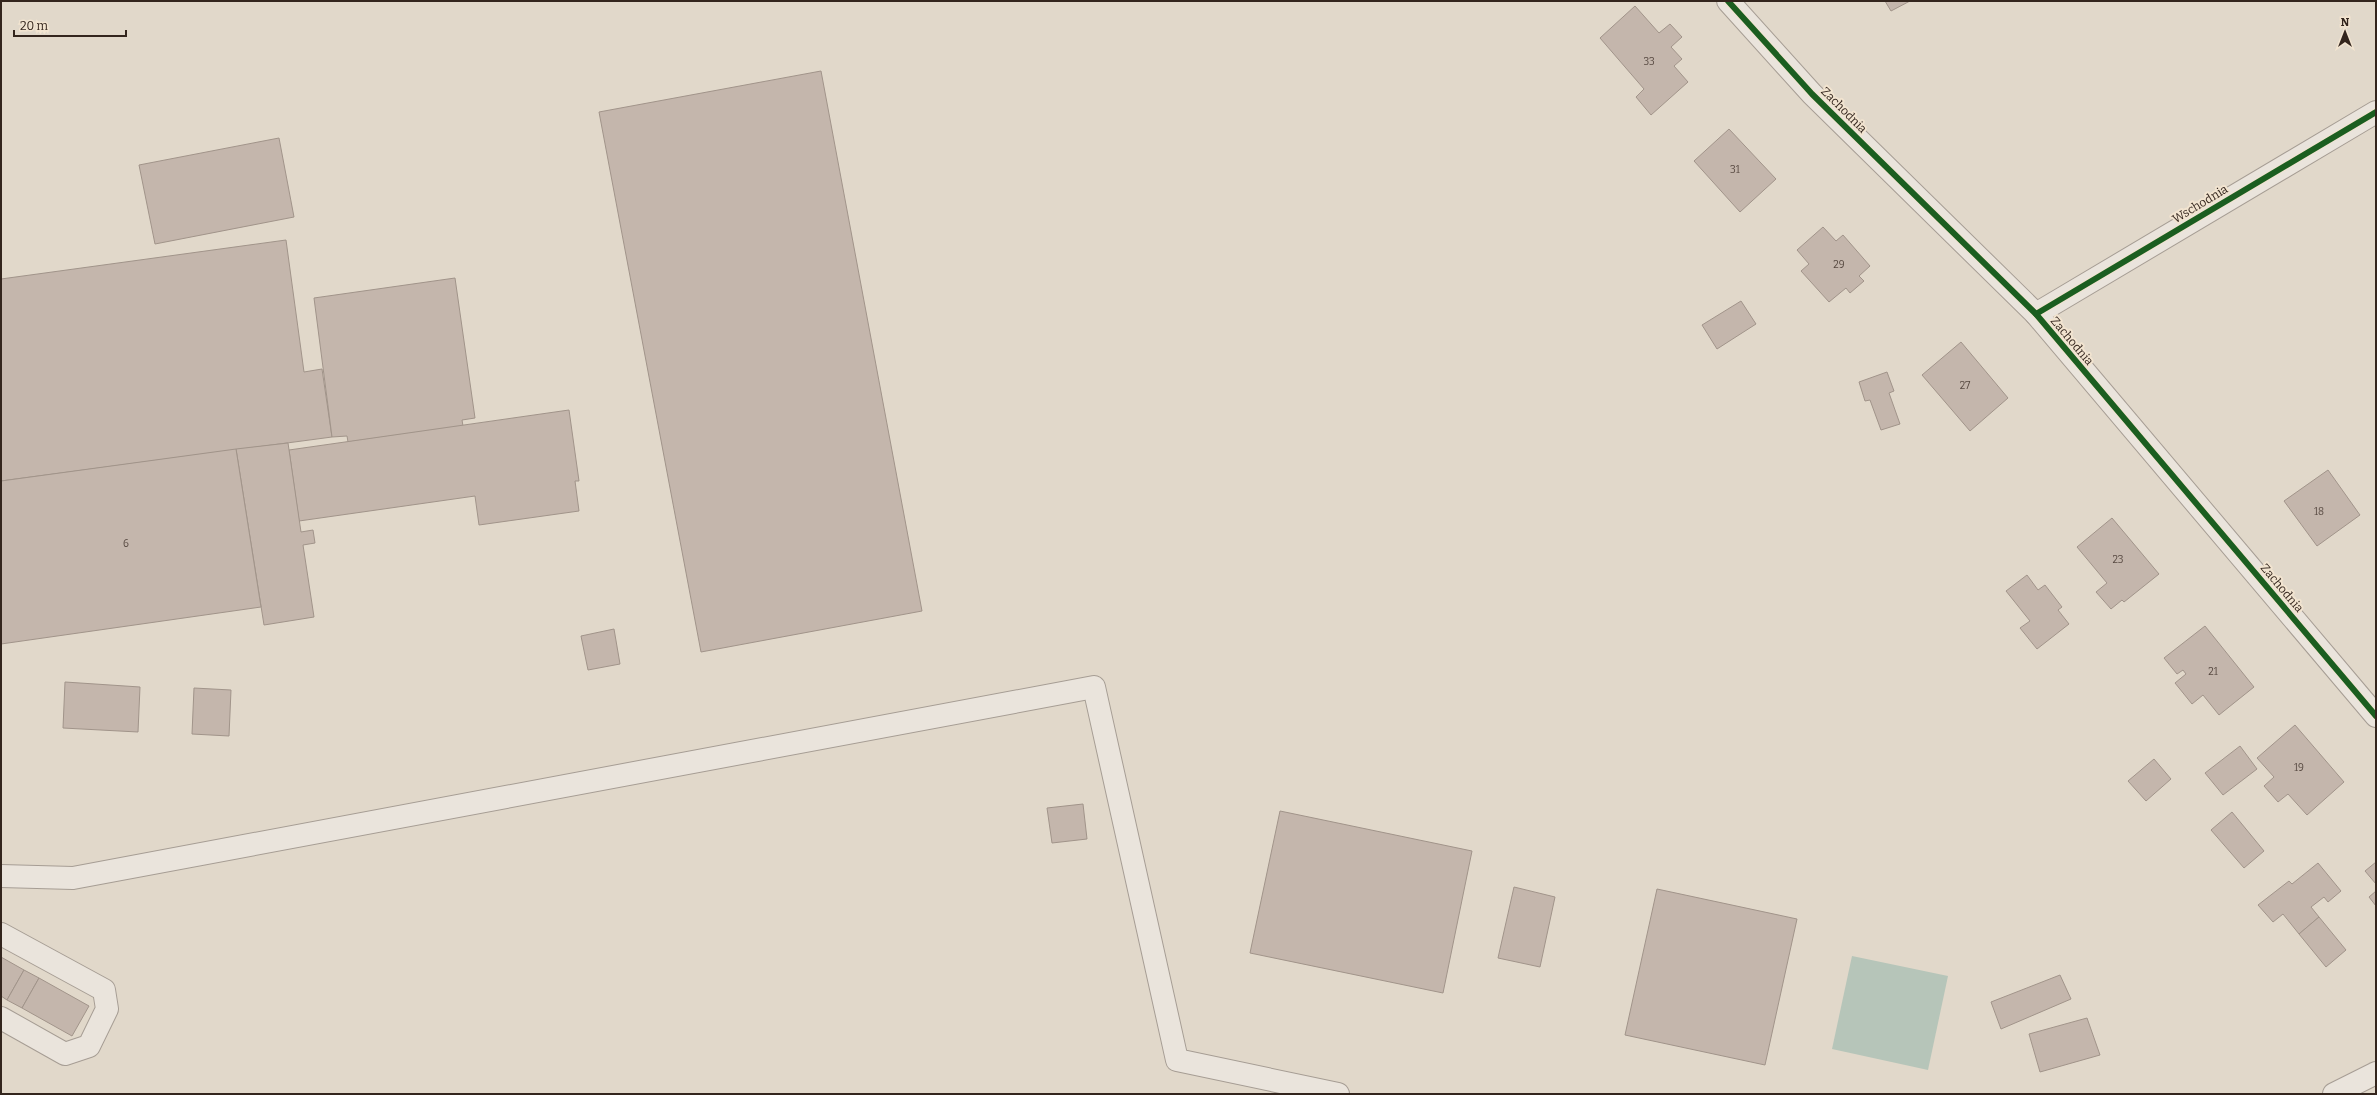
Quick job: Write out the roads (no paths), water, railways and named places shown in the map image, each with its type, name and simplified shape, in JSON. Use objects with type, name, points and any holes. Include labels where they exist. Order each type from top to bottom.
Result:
[{"type":"street","name":"Zachodnia","points":[[1728,1],[1812,94],[2036,314],[2376,716]]},
{"type":"street","name":"Wschodnia","points":[[2036,314],[2376,112]]},
{"type":"street","points":[[1,876],[73,878],[1094,686],[1177,1060],[1338,1094]]},
{"type":"street","points":[[1,934],[104,990],[107,1009],[89,1046],[65,1054],[1,1018]]},
{"type":"street","points":[[2334,1094],[2376,1073]]}]
